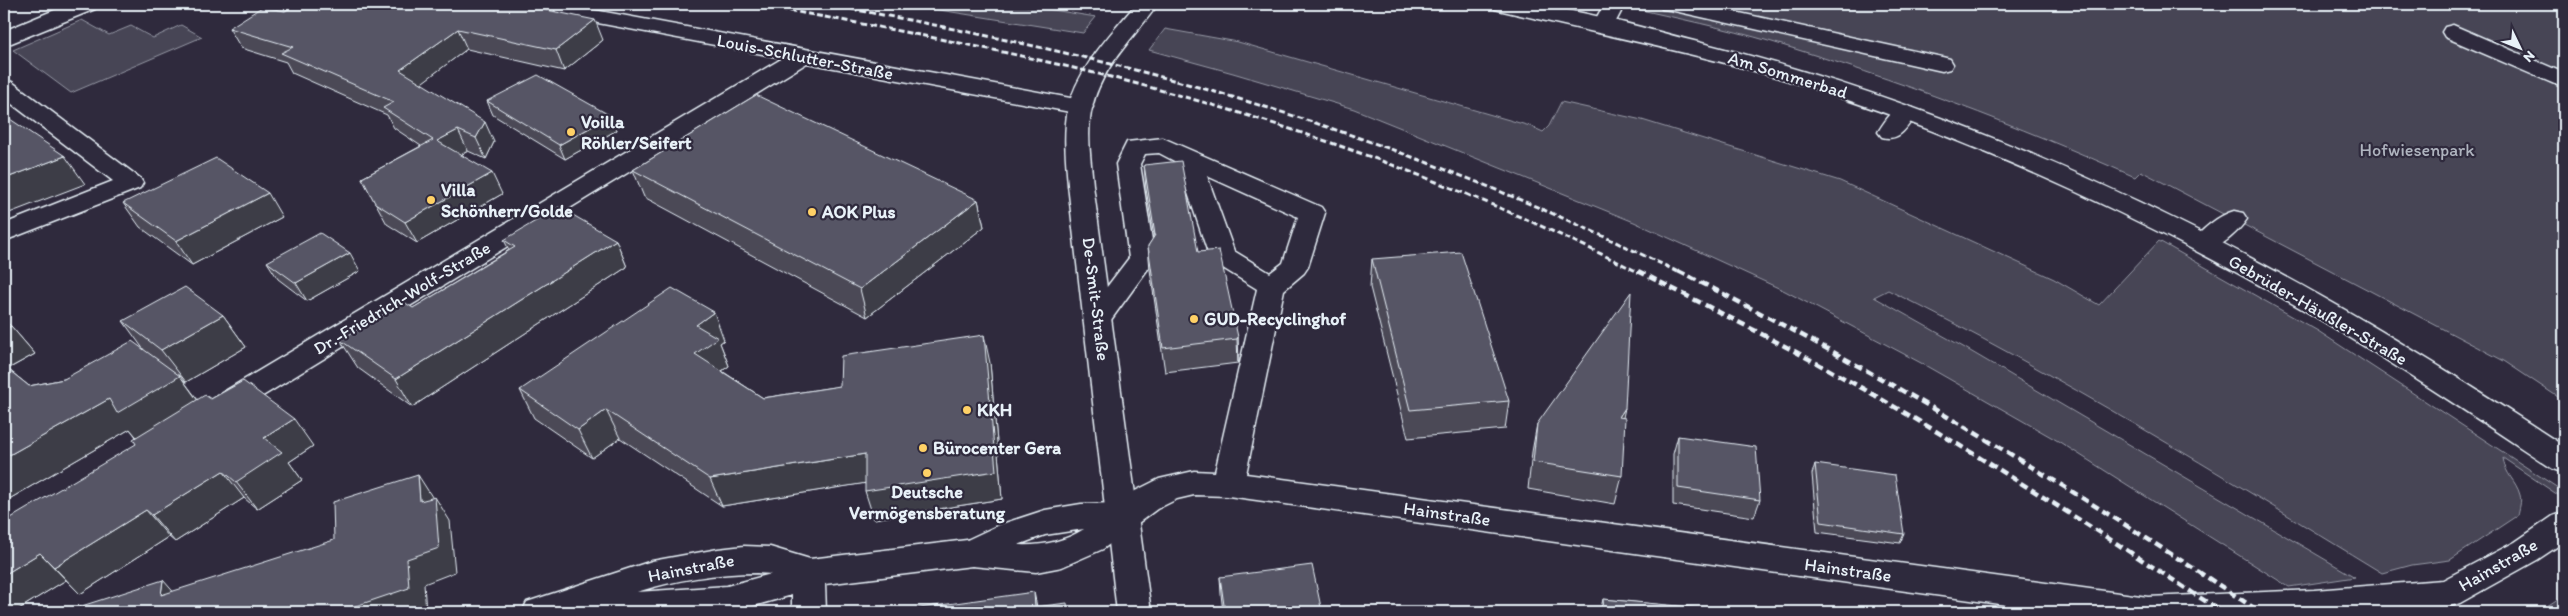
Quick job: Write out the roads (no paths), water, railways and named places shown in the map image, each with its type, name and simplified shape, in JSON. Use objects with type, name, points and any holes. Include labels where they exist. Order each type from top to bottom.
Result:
[{"type":"street","points":[[4,39],[87,4]]},
{"type":"street","name":"Louis-Schlutter-Straße","points":[[529,4],[802,57],[1081,108]]},
{"type":"street","name":"De-Smit-Straße","points":[[1134,612],[1124,514],[1082,185],[1078,129],[1081,108],[1101,67],[1147,4]]},
{"type":"street","name":"Am Sommerbad","points":[[1504,4],[1603,26],[1752,63],[1833,87],[1905,113],[2062,176]]},
{"type":"street","points":[[1603,26],[1614,4]]},
{"type":"street","points":[[1670,4],[1942,64]]},
{"type":"street","points":[[2453,32],[2564,81]]},
{"type":"street","name":"Dr.-Friedrich-Wolf-Straße","points":[[198,422],[802,57]]},
{"type":"street","points":[[4,87],[131,183],[4,233]]},
{"type":"street","points":[[1890,132],[1905,113]]},
{"type":"street","points":[[1098,317],[1142,259],[1128,164],[1136,147],[1163,145],[1189,159],[1312,213],[1296,268],[1271,286],[1228,484]]},
{"type":"street","points":[[1189,159],[1222,256],[1271,286]]},
{"type":"street","name":"Gebrüder-Häußler-Straße","points":[[2062,176],[2204,244],[2312,303],[2435,378],[2564,461]]},
{"type":"street","points":[[2204,244],[2234,219]]},
{"type":"street","name":"Hainstraße","points":[[539,612],[577,602],[646,607],[726,600],[774,588],[808,573],[972,553],[1008,558],[1036,559],[1062,554],[1092,540],[1124,514],[1146,500],[1170,488],[1194,483],[1228,484],[2148,611],[2314,604],[2448,593],[2526,551],[2564,525]]},
{"type":"street","points":[[808,573],[810,612]]},
{"type":"railway","points":[[754,4],[1018,55],[1122,80],[1234,111],[1353,150],[1470,195],[1640,273]]},
{"type":"railway","points":[[825,4],[929,24],[1085,58],[1239,99],[1408,155],[1518,199],[1627,247],[1680,273]]},
{"type":"railway","points":[[1638,271],[1812,360],[1914,418],[2047,499],[2222,612]]},
{"type":"railway","points":[[1678,271],[1902,390],[2118,520],[2260,612]]},
{"type":"place","name":"Voilla Röhler/Seifert","points":[[571,132]]},
{"type":"place","name":"Villa Schönherr/Golde","points":[[431,200]]},
{"type":"place","name":"AOK Plus","points":[[812,212]]},
{"type":"place","name":"GUD-Recyclinghof","points":[[1194,319]]},
{"type":"place","name":"KKH","points":[[967,410]]},
{"type":"place","name":"Bürocenter Gera","points":[[923,448]]},
{"type":"place","name":"Deutsche Vermögensberatung","points":[[927,473]]},
{"type":"park label","name":"Hofwiesenpark","points":[[2417,150]]}]
